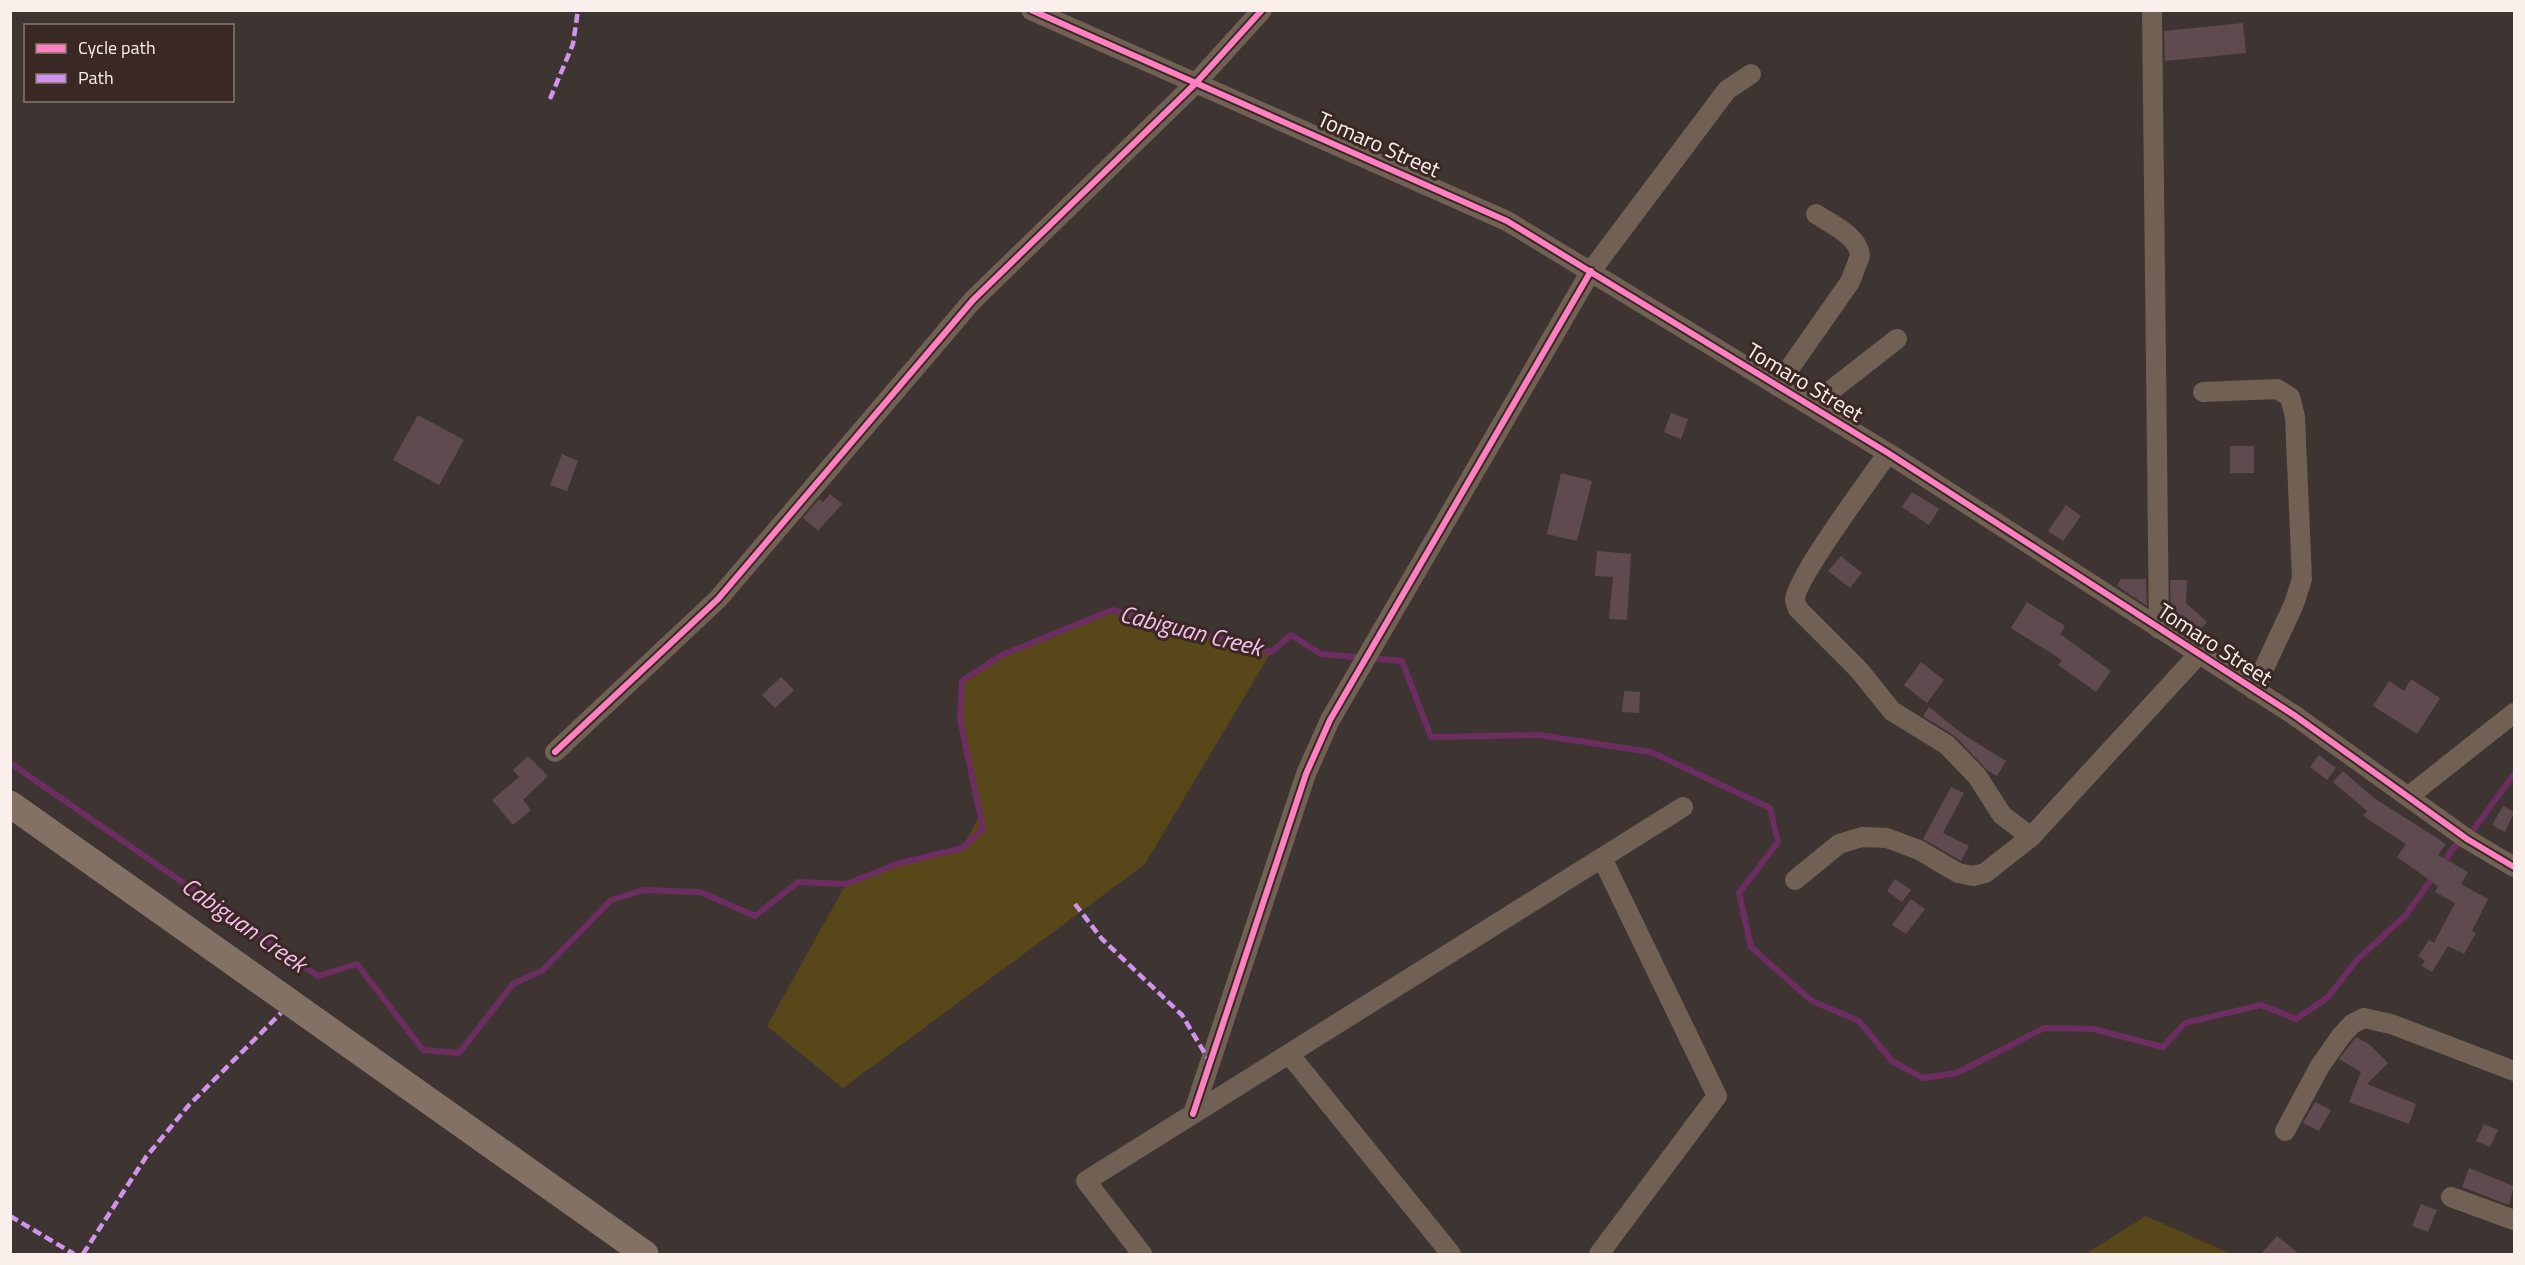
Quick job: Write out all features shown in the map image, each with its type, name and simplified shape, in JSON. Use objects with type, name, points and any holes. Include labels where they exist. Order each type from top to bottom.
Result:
[{"type":"highway","points":[[10,804],[124,893],[620,1254]]},
{"type":"highway","points":[[10,821],[124,893],[645,1254]]},
{"type":"street","name":"Tomaro Street","points":[[1031,10],[1507,221],[1888,453],[2254,690],[2409,796],[2467,839],[2514,867]]},
{"type":"street","points":[[555,752],[718,599],[973,300],[1195,84],[1262,10]]},
{"type":"street","points":[[2152,10],[2159,629]]},
{"type":"street","points":[[1193,1114],[1306,774],[1330,720],[1591,271],[1727,90],[1751,74]]},
{"type":"street","points":[[1777,386],[1842,294],[1856,271],[1860,256],[1856,244],[1850,238],[1816,214]]},
{"type":"street","points":[[1811,406],[1897,339]]},
{"type":"street","points":[[2203,392],[2277,389],[2290,397],[2295,417],[2302,579],[2294,604],[2254,690]]},
{"type":"street","points":[[1888,453],[1823,547],[1797,592],[1795,601],[1798,609],[1859,670],[1892,711],[1947,746],[1977,776],[2002,815],[2031,837]]},
{"type":"street","points":[[1795,880],[1839,844],[1862,837],[1887,838],[1919,850],[1959,873],[1973,876],[1985,873],[2031,837],[2198,655]]},
{"type":"street","points":[[2409,796],[2514,713]]},
{"type":"street","points":[[1142,1254],[1086,1181],[1683,807]]},
{"type":"street","points":[[1599,1254],[1717,1096],[1602,858]]},
{"type":"street","points":[[2284,1131],[2320,1065],[2352,1024],[2364,1018],[2391,1024],[2514,1071]]},
{"type":"street","points":[[1289,1054],[1451,1254]]},
{"type":"street","points":[[2451,1197],[2514,1220]]},
{"type":"shaded area","points":[[1112,610],[1271,652],[1145,864],[843,1088],[767,1026],[846,884],[897,864],[962,848],[980,815],[960,719],[962,681],[1000,656]]},
{"type":"shaded area","points":[[2146,1216],[2231,1254],[2085,1254]]},
{"type":"building","points":[[2243,23],[2246,53],[2165,61],[2164,31]]},
{"type":"building","points":[[1671,413],[1688,419],[1681,439],[1664,432]]},
{"type":"building","points":[[418,415],[464,440],[439,485],[393,460]]},
{"type":"building","points":[[2230,446],[2254,446],[2254,473],[2230,473]]},
{"type":"building","points":[[562,454],[578,461],[567,491],[550,485]]},
{"type":"building","points":[[1561,473],[1592,481],[1577,541],[1547,534]]},
{"type":"building","points":[[1912,492],[1939,509],[1929,525],[1902,507]]},
{"type":"building","points":[[830,494],[842,504],[818,531],[803,518],[819,499],[823,502]]},
{"type":"building","points":[[2066,505],[2081,516],[2063,541],[2048,531]]},
{"type":"building","points":[[1597,551],[1631,554],[1627,620],[1609,619],[1613,577],[1595,576]]},
{"type":"building","points":[[1841,556],[1862,573],[1850,588],[1828,571]]},
{"type":"building","points":[[2121,579],[2146,579],[2147,606],[2117,586]]},
{"type":"building","points":[[2170,580],[2187,580],[2186,603],[2207,622],[2194,636],[2171,621]]},
{"type":"building","points":[[2027,602],[2065,626],[2060,634],[2111,671],[2096,692],[2058,665],[2062,660],[2011,628]]},
{"type":"building","points":[[1921,662],[1944,680],[1927,703],[1904,685]]},
{"type":"building","points":[[781,677],[794,690],[775,708],[762,695]]},
{"type":"building","points":[[2411,679],[2440,698],[2417,734],[2373,706],[2389,681],[2404,691]]},
{"type":"building","points":[[1624,691],[1640,692],[1639,713],[1622,712]]},
{"type":"building","points":[[1929,707],[1964,735],[2006,761],[1997,776],[1988,771],[1955,736],[1923,716]]},
{"type":"building","points":[[2319,755],[2336,768],[2327,780],[2310,767]]},
{"type":"building","points":[[528,756],[548,776],[523,800],[531,810],[513,825],[492,800],[519,777],[513,770]]},
{"type":"building","points":[[2343,771],[2374,798],[2446,844],[2438,855],[2468,872],[2461,884],[2488,899],[2472,931],[2476,933],[2464,954],[2448,946],[2432,972],[2422,966],[2425,961],[2418,956],[2429,940],[2434,943],[2455,903],[2435,892],[2438,886],[2397,857],[2406,844],[2363,816],[2367,811],[2333,782]]},
{"type":"building","points":[[1951,787],[1964,793],[1943,833],[1969,846],[1961,861],[1923,839]]},
{"type":"building","points":[[2503,806],[2514,812],[2505,832],[2492,825]]},
{"type":"building","points":[[1895,879],[1911,890],[1902,902],[1887,891]]},
{"type":"building","points":[[1911,899],[1925,909],[1906,934],[1892,925]]},
{"type":"building","points":[[2356,1037],[2370,1045],[2388,1063],[2367,1084],[2416,1104],[2409,1124],[2349,1102],[2361,1072],[2339,1059]]},
{"type":"building","points":[[2315,1102],[2331,1110],[2319,1131],[2303,1123]]},
{"type":"building","points":[[2484,1124],[2498,1130],[2490,1147],[2476,1141]]},
{"type":"building","points":[[2469,1168],[2514,1186],[2509,1205],[2462,1187]]},
{"type":"building","points":[[2421,1204],[2437,1210],[2428,1232],[2412,1226]]},
{"type":"building","points":[[2277,1236],[2299,1254],[2261,1254]]},
{"type":"waterway","name":"Cabiguan Creek","points":[[10,763],[318,976],[357,964],[423,1050],[459,1053],[513,984],[543,970],[611,900],[644,890],[700,892],[755,916],[798,882],[846,884],[897,864],[962,848],[983,829],[960,719],[962,681],[1000,656],[1112,610],[1271,652],[1291,635],[1321,654],[1402,661],[1431,737],[1539,735],[1651,752],[1770,808],[1778,842],[1739,893],[1751,947],[1812,1001],[1859,1021],[1892,1061],[1923,1078],[1957,1073],[2044,1028],[2093,1029],[2163,1047],[2185,1023],[2261,1005],[2296,1019],[2327,998],[2357,960],[2406,915],[2435,874]]},
{"type":"waterway","name":"Cabiguan Creek","points":[[2441,866],[2454,847],[2467,839],[2514,774]]},
{"type":"marked path","points":[[550,99],[573,44],[578,10]]},
{"type":"marked path","points":[[1075,904],[1102,939],[1182,1015],[1210,1062]]},
{"type":"marked path","points":[[83,1254],[146,1157],[189,1105],[281,1013]]},
{"type":"marked path","points":[[10,1216],[74,1254]]},
{"type":"cycle path","points":[[1031,10],[1507,221],[1888,453],[2294,715],[2467,839],[2514,867]]},
{"type":"cycle path","points":[[555,752],[718,599],[973,300],[1195,84],[1262,10]]},
{"type":"cycle path","points":[[1193,1114],[1306,774],[1330,720],[1591,271]]}]
